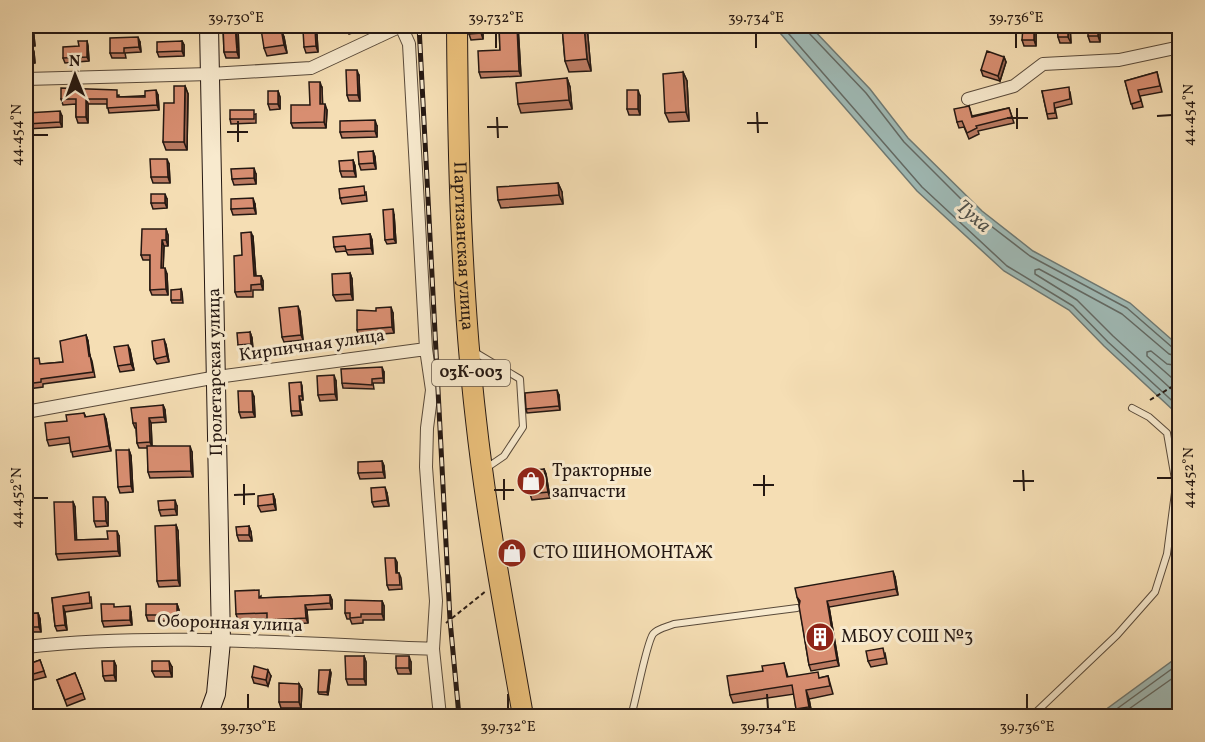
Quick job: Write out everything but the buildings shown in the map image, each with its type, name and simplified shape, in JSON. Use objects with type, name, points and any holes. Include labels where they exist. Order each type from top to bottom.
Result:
[{"type":"main road","name":"Партизанская улица","points":[[457,26],[458,138],[469,349],[482,471],[523,717]]},
{"type":"street","name":"Пролетарская улица","points":[[208,717],[216,694],[221,640],[209,26]]},
{"type":"street","points":[[26,79],[210,74],[311,68],[401,26],[409,44],[426,349],[432,390],[427,428],[426,467],[436,601],[433,649],[440,717]]},
{"type":"street","points":[[968,99],[1014,86],[1043,64],[1119,60],[1179,47]]},
{"type":"street","name":"Кирпичная улица","points":[[26,412],[217,377],[426,349]]},
{"type":"street","name":"Оборонная улица","points":[[26,647],[147,639],[433,649]]},
{"type":"lane","points":[[469,349],[520,379],[523,427],[504,456],[482,471]]},
{"type":"lane","points":[[1032,717],[1117,635],[1155,592],[1167,554],[1176,485],[1167,433],[1149,417],[1132,408]]},
{"type":"lane","points":[[631,717],[652,635],[659,629],[674,624],[797,608]]},
{"type":"path","points":[[1150,400],[1179,382]]},
{"type":"path","points":[[434,632],[459,614],[499,578]]},
{"type":"water","name":"Туха","points":[[774,26],[810,26],[870,89],[908,138],[982,211],[1033,251],[1130,303],[1179,346],[1179,419],[1174,411],[1069,310],[1004,271],[917,191]]},
{"type":"water","points":[[1179,656],[1179,706],[1166,716],[1097,716]]},
{"type":"railway","points":[[419,26],[450,620],[459,716]]},
{"type":"place","name":"Тракторные запчасти","points":[[531,481]]},
{"type":"place","name":"СТО ШИНОМОНТАЖ","points":[[512,553]]},
{"type":"place","name":"МБОУ СОШ №3","points":[[820,637]]}]
